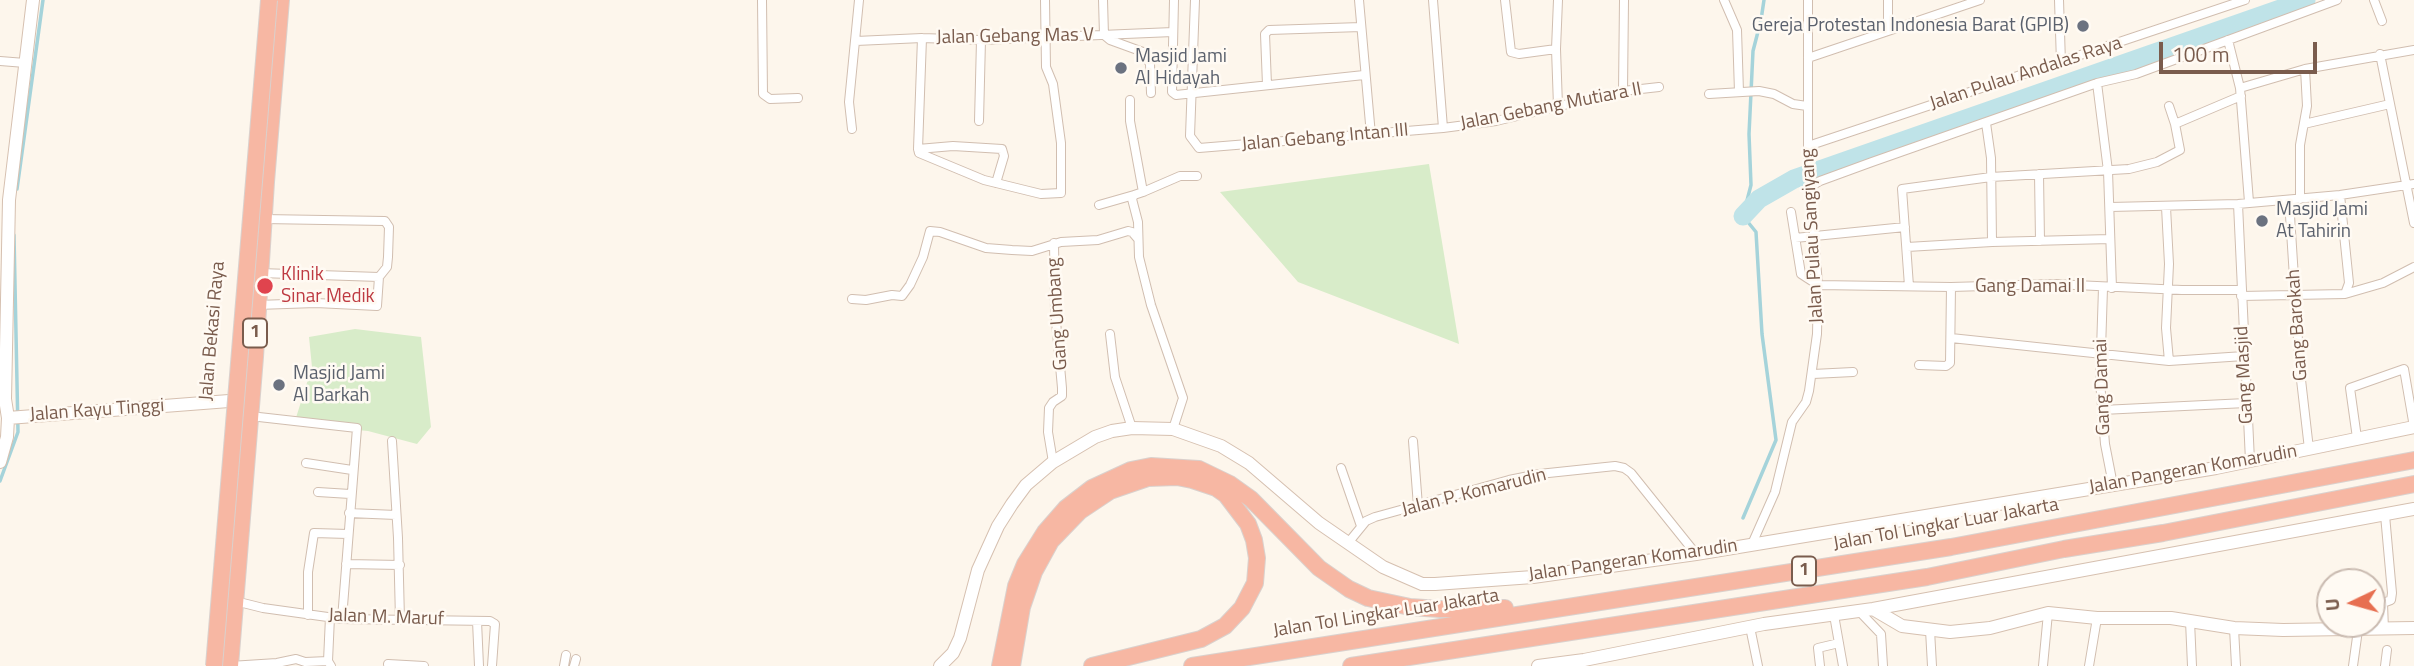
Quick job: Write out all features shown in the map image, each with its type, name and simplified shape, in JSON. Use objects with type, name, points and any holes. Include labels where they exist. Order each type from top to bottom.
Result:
[{"type":"highway","name":"Jalan Bekasi Raya","points":[[208,666],[262,0]]},
{"type":"highway","points":[[215,666],[269,0]]},
{"type":"highway","name":"1","points":[[230,666],[281,0]]},
{"type":"highway","points":[[248,168],[267,170]]},
{"type":"highway","points":[[234,324],[256,326]]},
{"type":"highway","name":"Jalan Tol Lingkar Luar Jakarta","points":[[1192,666],[1951,547],[2414,460]]},
{"type":"highway","points":[[1006,665],[1016,586],[1025,564],[1045,531],[1066,508],[1092,488],[1131,470],[1152,466],[1199,469],[1230,484],[1257,504],[1319,568],[1349,589],[1368,597],[1410,607],[1440,609],[1588,603]]},
{"type":"highway","points":[[1006,665],[1034,572],[1051,541],[1080,511],[1110,491],[1148,478],[1177,477],[1192,480],[1216,488],[1226,495],[1248,524],[1257,558],[1255,583],[1242,608],[1225,626],[1201,639],[1092,666]]},
{"type":"highway","name":"1","points":[[1351,666],[1927,577],[2414,484]]},
{"type":"highway","points":[[1388,666],[1455,651]]},
{"type":"street","points":[[0,462],[14,418],[3,395],[9,200],[33,0]]},
{"type":"street","points":[[762,0],[763,94],[770,99],[798,98]]},
{"type":"street","points":[[852,129],[849,102],[859,0]]},
{"type":"street","points":[[922,38],[919,153],[956,170],[996,183],[1041,194],[1061,193],[1061,147],[1053,84],[1046,67],[1045,0]]},
{"type":"street","points":[[1103,0],[1104,34],[1110,40],[1138,49],[1147,57],[1151,93]]},
{"type":"street","points":[[1174,0],[1172,92],[1176,95],[1364,75]]},
{"type":"street","points":[[1193,94],[1195,0]]},
{"type":"street","points":[[1359,0],[1371,135]]},
{"type":"street","points":[[1433,0],[1443,128]]},
{"type":"street","points":[[1505,0],[1511,52],[1519,54],[1556,49]]},
{"type":"street","points":[[1558,0],[1558,106]]},
{"type":"street","points":[[1623,91],[1624,0]]},
{"type":"street","points":[[1724,0],[1737,30],[1740,91]]},
{"type":"street","name":"Jalan Pulau Sangiyang","points":[[1750,544],[1775,492],[1783,468],[1789,432],[1797,413],[1806,402],[1818,324],[1815,234],[1808,158],[1808,0]]},
{"type":"street","points":[[1888,0],[1888,30]]},
{"type":"street","points":[[1808,58],[1949,5],[1980,0]]},
{"type":"street","points":[[2059,0],[2062,63]]},
{"type":"street","name":"Jalan Pulau Andalas Raya","points":[[1808,146],[2245,0]]},
{"type":"street","points":[[1810,185],[2097,83],[2136,74],[2337,0]]},
{"type":"street","points":[[2374,0],[2382,21]]},
{"type":"street","points":[[1267,85],[1267,31],[1361,27]]},
{"type":"street","name":"Jalan Gebang Mas V","points":[[856,41],[922,38],[981,40],[1173,32]]},
{"type":"street","points":[[979,121],[981,40]]},
{"type":"street","points":[[2228,40],[2241,92],[2249,202]]},
{"type":"street","points":[[2175,124],[2241,92],[2305,69],[2380,54],[2413,53]]},
{"type":"street","points":[[2380,54],[2411,185],[2414,223]]},
{"type":"street","points":[[0,61],[25,63]]},
{"type":"street","points":[[2300,199],[2301,145],[2307,106],[2305,69]]},
{"type":"street","points":[[2097,83],[2108,171],[2112,288]]},
{"type":"street","name":"Jalan Gebang Mutiara II","points":[[1443,128],[1496,121],[1623,91],[1659,87]]},
{"type":"street","points":[[1709,94],[1759,91],[1773,94],[1793,104],[1807,106]]},
{"type":"street","name":"Jalan Gebang Intan III","points":[[1193,94],[1191,136],[1195,146],[1199,148],[1443,128]]},
{"type":"street","points":[[1130,100],[1130,121],[1143,192]]},
{"type":"street","points":[[2304,124],[2390,104]]},
{"type":"street","points":[[1909,286],[1902,188],[1992,177],[2129,169],[2157,162],[2180,150],[2169,106]]},
{"type":"street","points":[[1986,123],[1992,177],[1992,242]]},
{"type":"street","points":[[918,149],[953,146],[1002,149],[1004,156],[996,183]]},
{"type":"street","points":[[2039,174],[2040,241]]},
{"type":"street","points":[[1099,205],[1143,192],[1180,176],[1197,176]]},
{"type":"street","points":[[2110,207],[2238,205],[2411,185]]},
{"type":"street","points":[[1133,195],[1139,257],[1151,305],[1183,398],[1173,429]]},
{"type":"street","points":[[2340,195],[2348,283],[2345,294]]},
{"type":"street","name":"Gang Barokah","points":[[2290,200],[2300,371],[2309,449]]},
{"type":"street","name":"Gang Masjid","points":[[2238,205],[2250,461]]},
{"type":"street","points":[[2166,207],[2169,264],[2166,328],[2169,361]]},
{"type":"street","points":[[1791,212],[1801,274],[1818,285]]},
{"type":"street","points":[[257,305],[316,303],[376,307],[379,277],[387,267],[389,227],[385,221],[263,219]]},
{"type":"street","points":[[1795,238],[1905,227]]},
{"type":"street","name":"Gang Umbang","points":[[852,299],[902,296],[923,257],[930,231],[995,250],[1032,251],[1054,243],[1055,310],[1062,396],[1049,408],[1048,432],[1053,462]]},
{"type":"street","points":[[1054,243],[1098,240],[1128,231],[1139,239]]},
{"type":"street","points":[[1907,247],[2110,239]]},
{"type":"street","name":"Gang Damai II","points":[[1818,285],[1951,287],[2054,284],[2241,293],[2345,294],[2383,283],[2414,267]]},
{"type":"street","points":[[259,273],[379,277]]},
{"type":"street","points":[[1919,365],[1950,363],[1951,287]]},
{"type":"street","name":"Gang Damai","points":[[2103,288],[2100,353],[2102,410],[2113,485]]},
{"type":"street","points":[[1110,334],[1115,377],[1132,428]]},
{"type":"street","points":[[1951,338],[2169,361],[2244,356]]},
{"type":"street","points":[[2357,438],[2350,388],[2404,369],[2414,427]]},
{"type":"street","points":[[1812,374],[1853,372]]},
{"type":"street","name":"Jalan Kayu Tinggi","points":[[14,418],[229,401]]},
{"type":"street","points":[[2102,410],[2246,402]]},
{"type":"street","points":[[250,416],[356,427],[342,619]]},
{"type":"street","name":"Jalan Pangeran Komarudin","points":[[940,666],[953,653],[960,638],[978,570],[998,526],[1026,485],[1053,462],[1095,437],[1132,428],[1173,429],[1212,442],[1234,453],[1264,474],[1319,523],[1382,567],[1422,584],[1435,584],[1533,577],[1698,554],[2250,461],[2414,427]]},
{"type":"street","points":[[392,441],[400,565],[400,620]]},
{"type":"street","points":[[1413,441],[1418,506]]},
{"type":"street","points":[[306,463],[352,470]]},
{"type":"street","name":"Jalan P. Komarudin","points":[[1348,543],[1366,521],[1375,517],[1539,474],[1615,466],[1625,468],[1631,473],[1698,554]]},
{"type":"street","points":[[1341,468],[1362,526]]},
{"type":"street","points":[[318,492],[351,494]]},
{"type":"street","points":[[1538,666],[1585,663],[1750,627],[1874,609],[2414,509]]},
{"type":"street","points":[[349,513],[396,515]]},
{"type":"street","points":[[2385,514],[2392,598],[2386,601]]},
{"type":"street","points":[[308,615],[308,572],[314,533],[348,534]]},
{"type":"street","points":[[346,564],[400,565]]},
{"type":"street","name":"Jalan M. Maruf","points":[[235,601],[342,619],[477,621]]},
{"type":"street","points":[[1874,609],[1902,626],[1930,630],[1977,631],[2048,613],[2097,618],[2155,617],[2234,628],[2316,629]]},
{"type":"street","points":[[1859,611],[1881,634],[1883,666]]},
{"type":"street","points":[[2043,666],[2048,613]]},
{"type":"street","points":[[1834,615],[1843,666]]},
{"type":"street","points":[[230,666],[296,659],[330,664],[330,617]]},
{"type":"street","points":[[2089,666],[2097,618]]},
{"type":"street","points":[[479,666],[477,621],[490,621],[495,624],[492,666]]},
{"type":"street","points":[[2190,621],[2192,666]]},
{"type":"street","points":[[1750,627],[1758,666]]},
{"type":"street","points":[[2234,628],[2236,666]]},
{"type":"street","points":[[2386,630],[2414,628]]},
{"type":"street","points":[[1930,630],[1932,666]]},
{"type":"street","points":[[2353,666],[2357,638]]},
{"type":"street","points":[[1821,666],[1818,648],[1839,643]]},
{"type":"street","points":[[2385,666],[2387,649]]},
{"type":"street","points":[[565,666],[566,655]]},
{"type":"street","points":[[388,664],[424,666]]},
{"type":"green space","points":[[1429,164],[1459,344],[1298,282],[1220,192]]},
{"type":"green space","points":[[355,329],[421,337],[431,427],[417,444],[368,431],[294,424],[312,367],[309,337]]},
{"type":"waterway","points":[[17,189],[43,0]]},
{"type":"waterway","points":[[1743,518],[1776,440],[1762,334],[1756,232],[1743,216],[1751,185],[1749,134],[1753,51],[1764,0]]},
{"type":"waterway","points":[[1743,216],[1759,199],[1794,179],[2306,0]]},
{"type":"waterway","points":[[0,481],[18,432],[14,235]]},
{"type":"place","name":"Gereja Protestan Indonesia Barat (GPIB)","points":[[2083,26]]},
{"type":"place","name":"Masjid Jami Al Hidayah","points":[[1121,68]]},
{"type":"place","name":"Masjid Jami At Tahirin","points":[[2262,221]]},
{"type":"place","name":"Klinik Sinar Medik","points":[[265,286]]},
{"type":"place","name":"Masjid Jami Al Barkah","points":[[279,385]]}]
